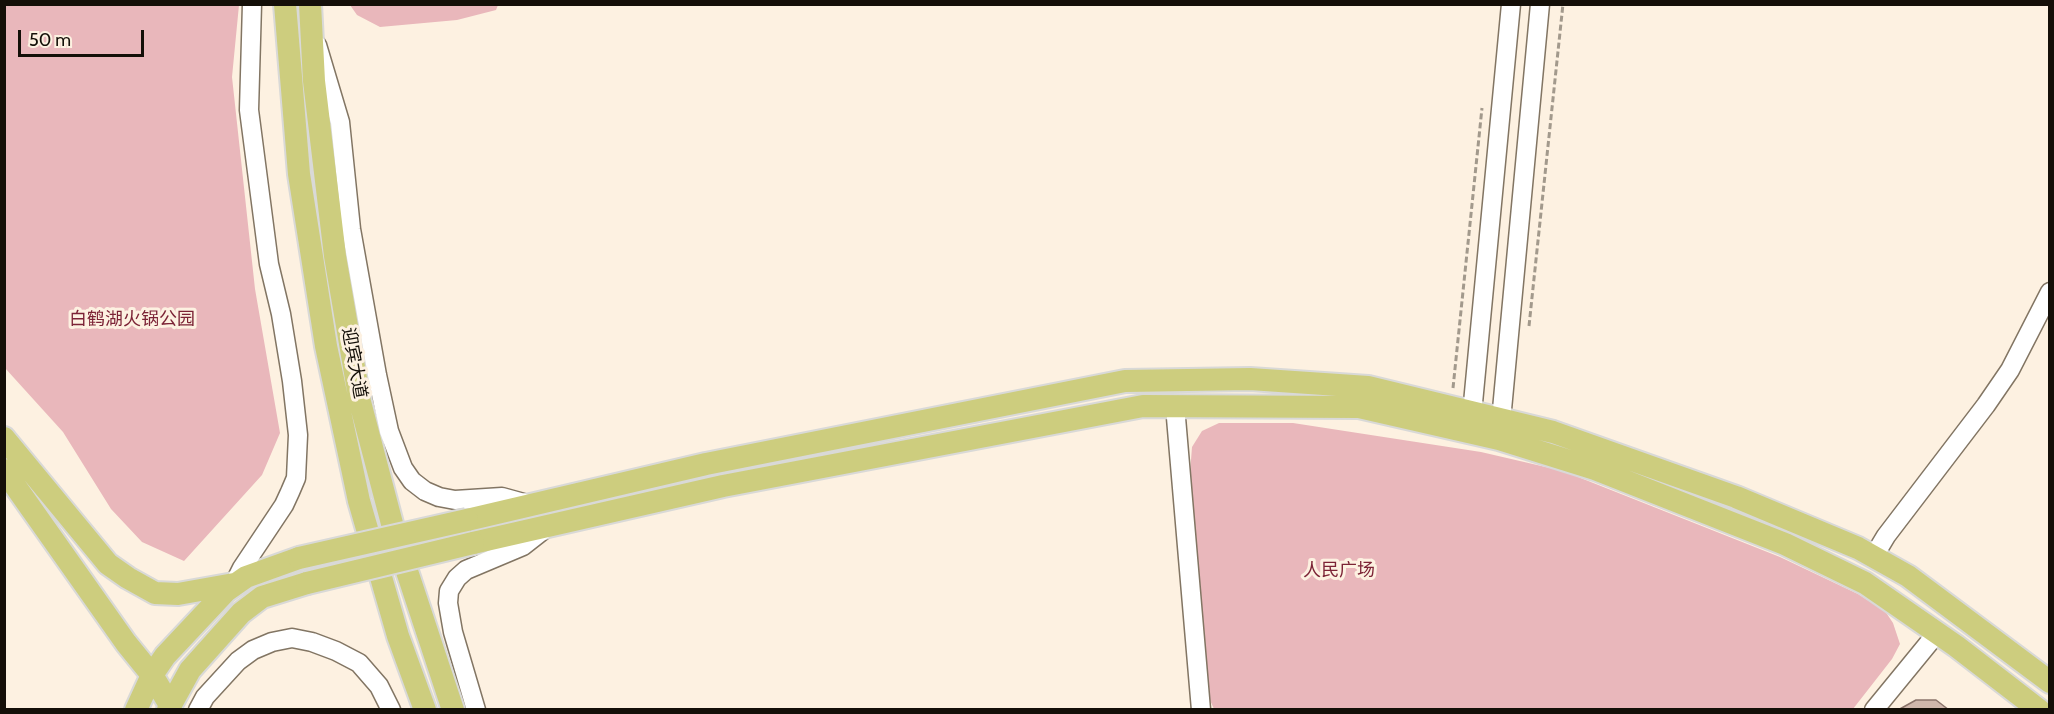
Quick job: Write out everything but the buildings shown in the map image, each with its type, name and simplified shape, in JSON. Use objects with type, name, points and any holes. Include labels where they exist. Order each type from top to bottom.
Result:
[{"type":"main road","name":"迎宾大道","points":[[285,4],[299,174],[326,346],[359,501],[398,636],[425,710]]},
{"type":"main road","name":"迎宾大道","points":[[310,4],[314,81],[335,256],[360,402],[395,535],[453,710]]},
{"type":"main road","points":[[4,438],[108,564],[155,593],[178,594],[234,584],[261,570],[299,558],[706,464],[1125,381],[1250,379],[1368,387],[1500,429],[1785,544],[1865,583],[1937,633],[2039,710]]},
{"type":"main road","points":[[169,707],[190,670],[241,613],[262,597],[307,583],[549,526],[747,482],[1143,406],[1359,407],[1464,418]]},
{"type":"main road","points":[[1500,429],[1553,432],[1736,497],[1875,556],[1908,576],[2049,682]]},
{"type":"main road","points":[[4,470],[126,643],[152,675],[169,707]]},
{"type":"main road","points":[[136,710],[152,675],[188,631],[234,584]]},
{"type":"street","points":[[234,584],[290,492],[296,478],[298,435],[285,336],[269,264],[249,110],[252,4]]},
{"type":"street","points":[[1464,418],[1511,4]]},
{"type":"street","points":[[1500,429],[1540,4]]},
{"type":"street","points":[[312,27],[340,122],[351,230],[377,375],[389,431],[403,468],[412,481],[425,491],[439,497],[455,500],[502,497],[531,505]]},
{"type":"street","points":[[1875,556],[1886,536],[2010,370],[2049,292]]},
{"type":"street","points":[[1176,406],[1201,710]]},
{"type":"street","points":[[476,710],[453,632],[447,603],[449,591],[457,578],[466,570],[523,546],[549,526]]},
{"type":"street","points":[[1874,710],[1937,633]]},
{"type":"street","points":[[198,710],[205,697],[238,662],[253,650],[272,642],[292,638],[312,642],[359,663],[379,686],[391,710]]},
{"type":"path","points":[[1528,330],[1563,4]]},
{"type":"path","points":[[1464,418],[1483,99]]},
{"type":"green space","name":"白鹤湖火锅公园","points":[[5,4],[239,5],[232,77],[255,289],[280,433],[262,475],[184,561],[142,542],[111,509],[63,432],[5,368]]},
{"type":"green space","points":[[350,5],[498,5],[496,10],[457,20],[380,27],[357,15]]},
{"type":"green space","name":"人民广场","points":[[1219,423],[1293,423],[1481,452],[1563,471],[1780,557],[1858,594],[1885,611],[1893,623],[1900,644],[1892,659],[1853,709],[1214,709],[1209,698],[1190,473],[1192,447],[1202,431]]}]
